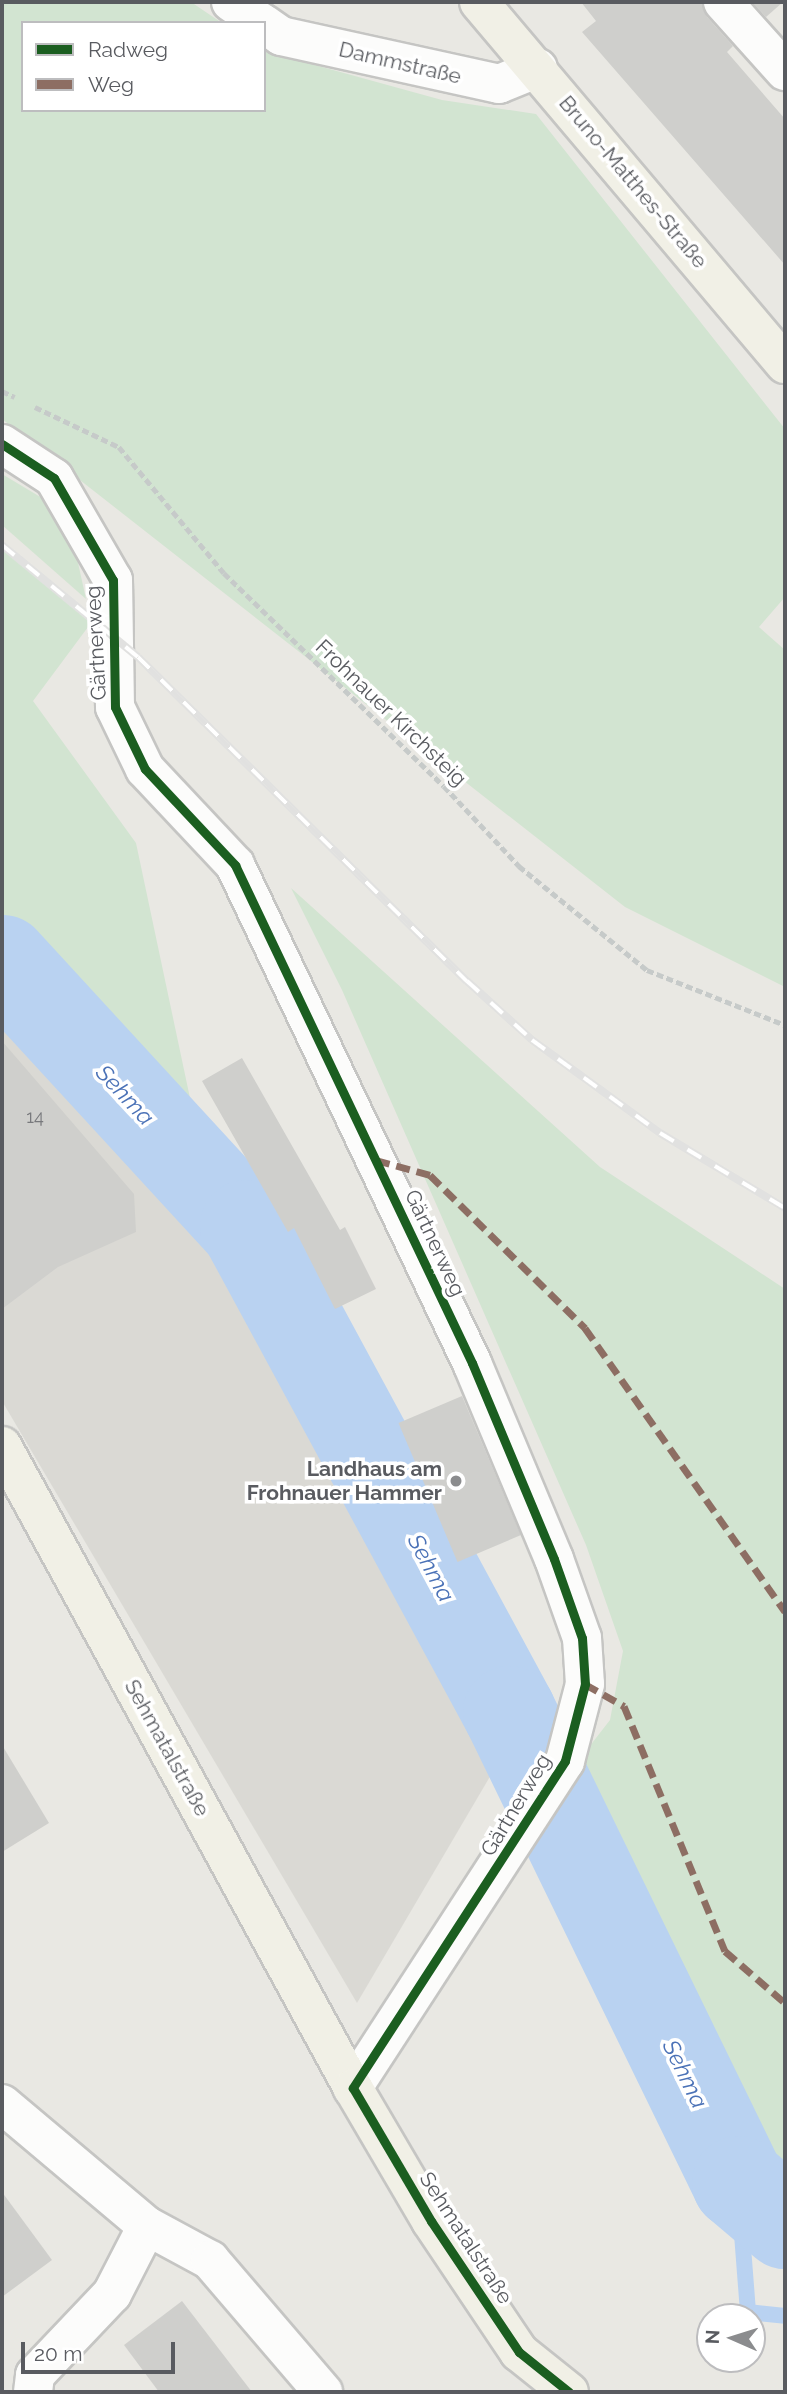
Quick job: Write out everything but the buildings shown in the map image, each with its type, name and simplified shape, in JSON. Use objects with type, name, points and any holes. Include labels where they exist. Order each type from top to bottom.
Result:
[{"type":"main road","name":"Bruno-Matthes-Straße","points":[[479,2],[538,68],[785,364]]},
{"type":"main road","name":"Sehmatalstraße","points":[[2,1446],[353,2088],[431,2221],[519,2352],[569,2392]]},
{"type":"street","name":"Dammstraße","points":[[231,2],[259,21]]},
{"type":"street","points":[[723,2],[785,71]]},
{"type":"street","name":"Dammstraße","points":[[266,26],[281,36],[499,84],[538,68]]},
{"type":"street","name":"Gärtnerweg","points":[[2,444],[54,478],[113,580],[115,707],[145,769],[236,864],[472,1363],[555,1559],[582,1639],[585,1684],[565,1761],[503,1862],[353,2088]]},
{"type":"street","points":[[2,2104],[147,2226],[210,2260],[323,2392]]},
{"type":"street","points":[[33,2392],[35,2375],[112,2294],[147,2226]]},
{"type":"shaded area","points":[[2,1007],[202,1226],[336,1466],[495,1768],[357,2003],[2,1401]]},
{"type":"green space","points":[[2,2],[191,2],[219,21],[21,21],[21,112],[266,112],[266,52],[442,100],[536,114],[785,429],[785,597],[759,627],[785,650],[785,987],[625,907],[2,419]]},
{"type":"green space","points":[[2,474],[67,513],[86,599],[2,525]]},
{"type":"green space","points":[[2,548],[91,623],[33,701],[136,843],[201,1150],[202,1226],[2,929]]},
{"type":"green space","points":[[291,888],[600,1167],[785,1289],[785,2173],[761,2165],[652,1967],[561,1783],[610,1720],[623,1651],[586,1545],[342,990]]},
{"type":"waterway","name":"Sehma","points":[[2,961],[246,1226],[509,1712],[738,2182],[785,2222]]},
{"type":"waterway","points":[[738,2182],[748,2312],[785,2316]]},
{"type":"railway","points":[[2,545],[138,657],[467,981],[532,1040],[660,1133],[785,1208]]},
{"type":"marked path","points":[[376,1160],[430,1175],[585,1328],[785,1611]]},
{"type":"marked path","points":[[585,1684],[624,1706],[725,1951],[785,2003]]},
{"type":"cycle path","points":[[2,444],[54,478],[113,580],[115,707],[145,769],[235,865],[472,1363],[554,1559],[582,1638],[585,1684],[565,1761],[353,2088],[431,2221],[519,2352],[569,2392]]},
{"type":"place","name":"Landhaus am Frohnauer Hammer","points":[[456,1481]]}]
